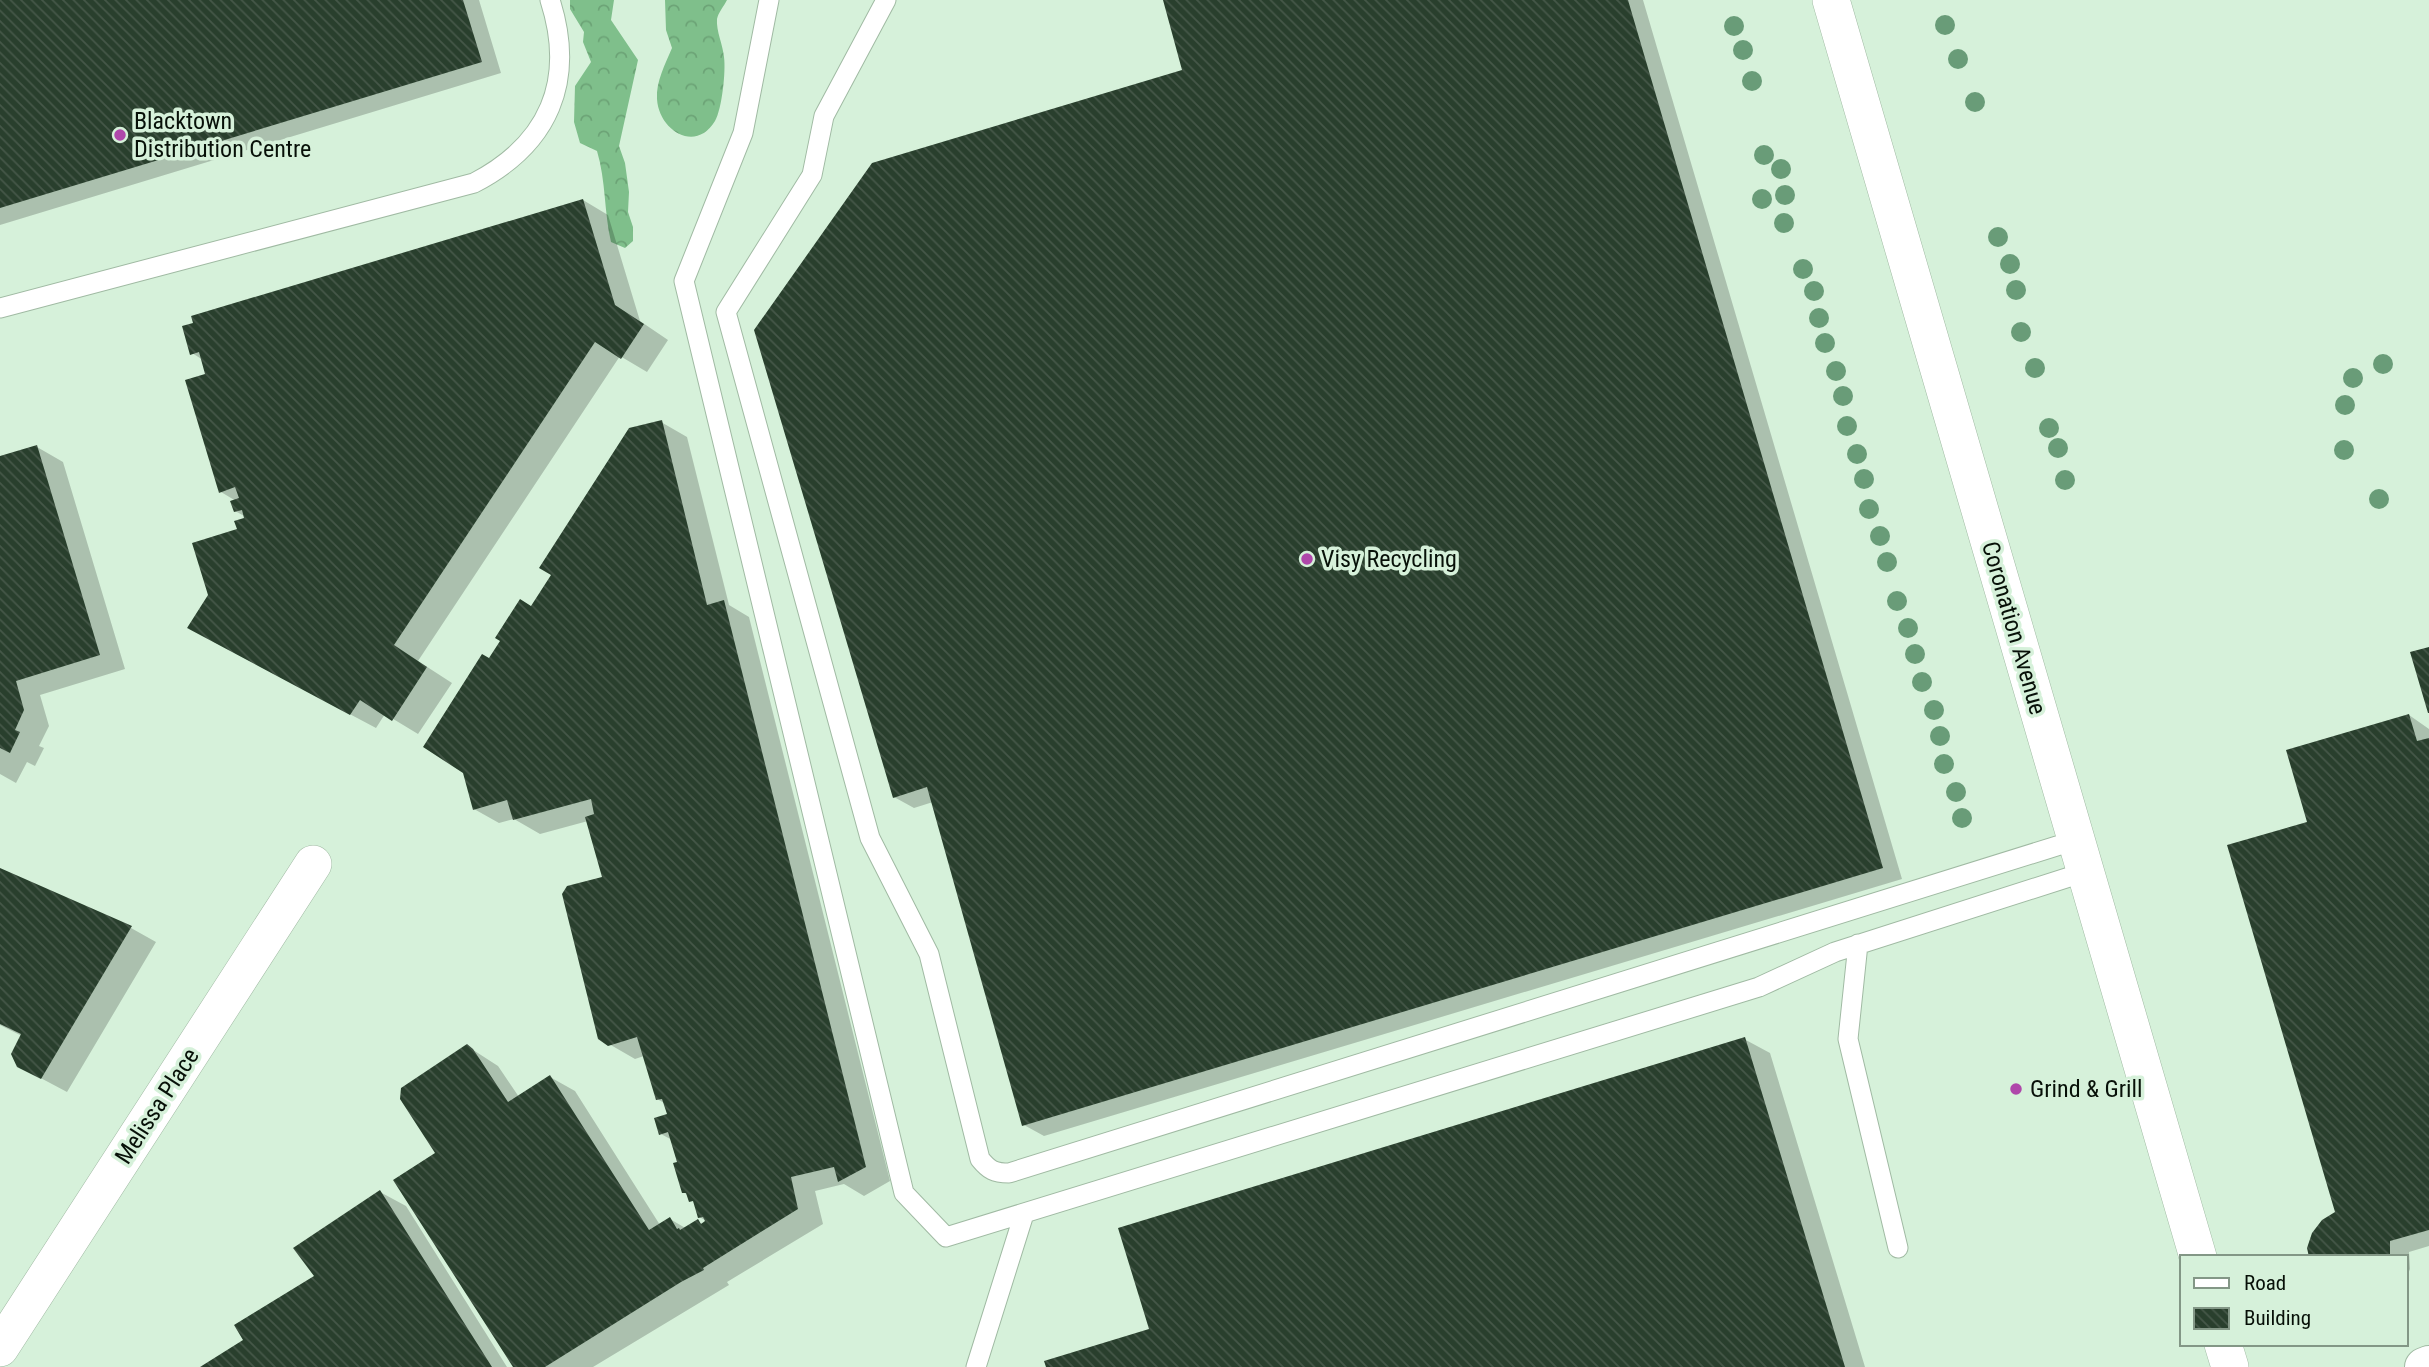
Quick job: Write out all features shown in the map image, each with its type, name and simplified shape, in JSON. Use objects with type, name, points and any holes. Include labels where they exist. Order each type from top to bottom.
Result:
[{"type":"main road","points":[[2424,1367],[2429,1365]]},
{"type":"street","name":"Coronation Avenue","points":[[1831,0],[2197,1255]]},
{"type":"street","name":"Melissa Place","points":[[0,1348],[313,864]]},
{"type":"street","points":[[2224,1346],[2230,1367]]},
{"type":"lane","points":[[0,308],[474,183],[496,172],[533,138],[546,117],[556,90],[560,61],[559,33],[550,0]]},
{"type":"lane","points":[[769,0],[743,133],[684,281],[904,1194],[946,1237],[1759,987],[1835,951],[2081,856]]},
{"type":"lane","points":[[886,0],[824,116],[812,175],[726,312],[870,838],[929,954],[980,1159],[988,1170],[1009,1173],[2081,856]]},
{"type":"lane","points":[[1858,944],[1848,1039],[1898,1248]]},
{"type":"lane","points":[[976,1367],[1024,1214]]},
{"type":"green space","points":[[570,0],[614,0],[611,20],[638,60],[619,146],[625,163],[629,192],[628,212],[633,227],[633,241],[625,248],[611,242],[597,151],[580,143],[574,122],[575,86],[591,62],[583,42],[584,32],[570,9]]},
{"type":"green space","points":[[665,0],[727,0],[717,19],[724,63],[720,108],[715,121],[707,131],[698,136],[689,137],[671,128],[659,110],[658,86],[672,48],[666,30]]},
{"type":"building","name":"Blacktown Distribution Centre","points":[[0,0],[463,0],[482,62],[0,208]]},
{"type":"building","name":"Visy Recycling","points":[[1163,0],[1628,0],[1883,868],[1022,1126],[927,787],[893,798],[754,330],[872,163],[1182,70]]},
{"type":"building","points":[[583,199],[615,305],[644,324],[621,359],[595,342],[394,645],[427,667],[392,721],[360,700],[350,715],[187,628],[208,595],[192,543],[237,529],[234,521],[244,518],[242,510],[234,512],[230,501],[239,498],[235,487],[219,493],[185,380],[205,374],[199,352],[190,355],[182,326],[193,323],[191,316]]},
{"type":"building","points":[[662,420],[707,605],[724,600],[866,1167],[838,1182],[834,1167],[791,1177],[798,1209],[545,1367],[513,1367],[393,1180],[435,1153],[400,1099],[401,1088],[467,1044],[508,1102],[550,1075],[649,1230],[670,1217],[680,1230],[698,1219],[701,1224],[705,1221],[703,1217],[698,1218],[693,1201],[689,1202],[686,1193],[682,1193],[668,1132],[659,1135],[654,1118],[667,1114],[662,1099],[656,1100],[637,1037],[608,1046],[598,1039],[562,894],[567,886],[602,877],[585,817],[594,814],[591,799],[513,820],[507,800],[473,810],[463,773],[423,747],[482,654],[489,658],[500,641],[495,638],[520,599],[531,606],[551,575],[539,568],[629,428]]},
{"type":"building","points":[[37,445],[100,655],[16,681],[24,710],[15,730],[20,732],[10,753],[0,748],[0,456]]},
{"type":"building","points":[[2429,647],[2429,713],[2428,713],[2410,652]]},
{"type":"building","points":[[2409,714],[2417,741],[2429,738],[2429,1230],[2390,1241],[2390,1255],[2309,1255],[2307,1248],[2312,1233],[2322,1220],[2335,1212],[2227,845],[2307,822],[2286,750]]},
{"type":"building","points":[[0,868],[132,926],[41,1079],[17,1067],[11,1054],[21,1034],[0,1024]]},
{"type":"building","points":[[1745,1037],[1845,1367],[1046,1367],[1044,1361],[1149,1329],[1118,1228]]},
{"type":"building","points":[[380,1190],[492,1367],[200,1367],[243,1340],[234,1325],[314,1276],[293,1248]]},
{"type":"place","name":"Blacktown Distribution Centre","points":[[120,135]]},
{"type":"place","name":"Visy Recycling","points":[[1307,559]]},
{"type":"place","name":"Grind & Grill","points":[[2016,1089]]}]
